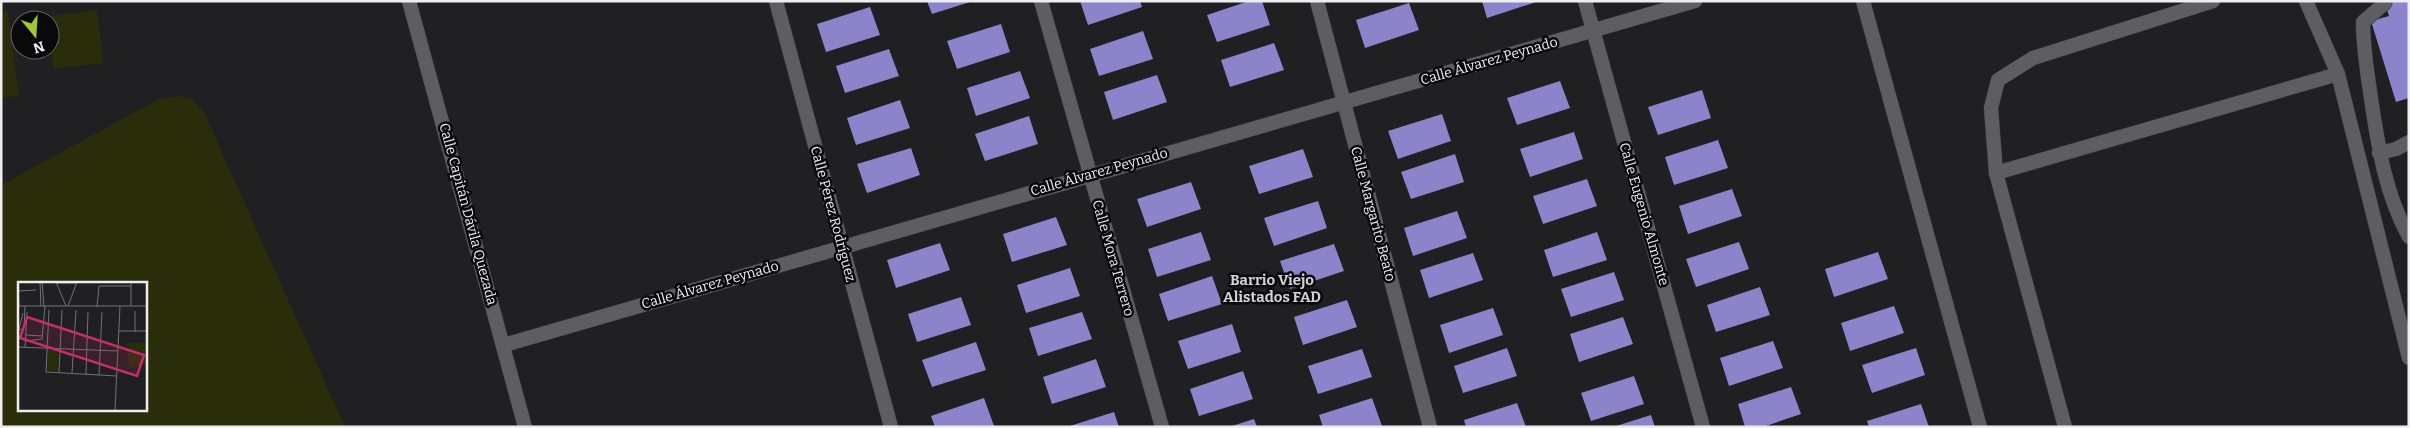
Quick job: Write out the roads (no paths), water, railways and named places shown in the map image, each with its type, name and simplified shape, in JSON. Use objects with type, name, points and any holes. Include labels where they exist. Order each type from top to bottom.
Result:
[{"type":"lane","name":"Calle Capitán Dávila Quezada","points":[[409,1],[525,427]]},
{"type":"lane","name":"Calle Pérez Rodríguez","points":[[776,1],[841,246],[892,427]]},
{"type":"lane","name":"Calle Mora Terrero","points":[[1042,1],[1089,175],[1162,427]]},
{"type":"lane","name":"Calle Margarito Beato","points":[[1317,1],[1430,427]]},
{"type":"lane","name":"Calle Eugenio Almonte","points":[[1585,1],[1592,32],[1703,427]]},
{"type":"lane","name":"Calle Álvarez Peynado","points":[[504,345],[841,246],[1592,32],[1694,1]]},
{"type":"lane","points":[[1863,1],[1980,427]]},
{"type":"lane","points":[[2065,427],[1996,173],[1990,108],[1998,80],[2033,58],[2213,1]]},
{"type":"lane","points":[[2306,1],[2338,74],[2409,358]]},
{"type":"lane","points":[[2385,3],[2363,22],[2363,47],[2387,186],[2409,237]]},
{"type":"lane","points":[[1996,173],[2338,74]]},
{"type":"lane","points":[[2380,153],[2396,149],[2409,142]]},
{"type":"district","name":"Barrio Viejo Alistados FAD","points":[[1272,288]]}]
